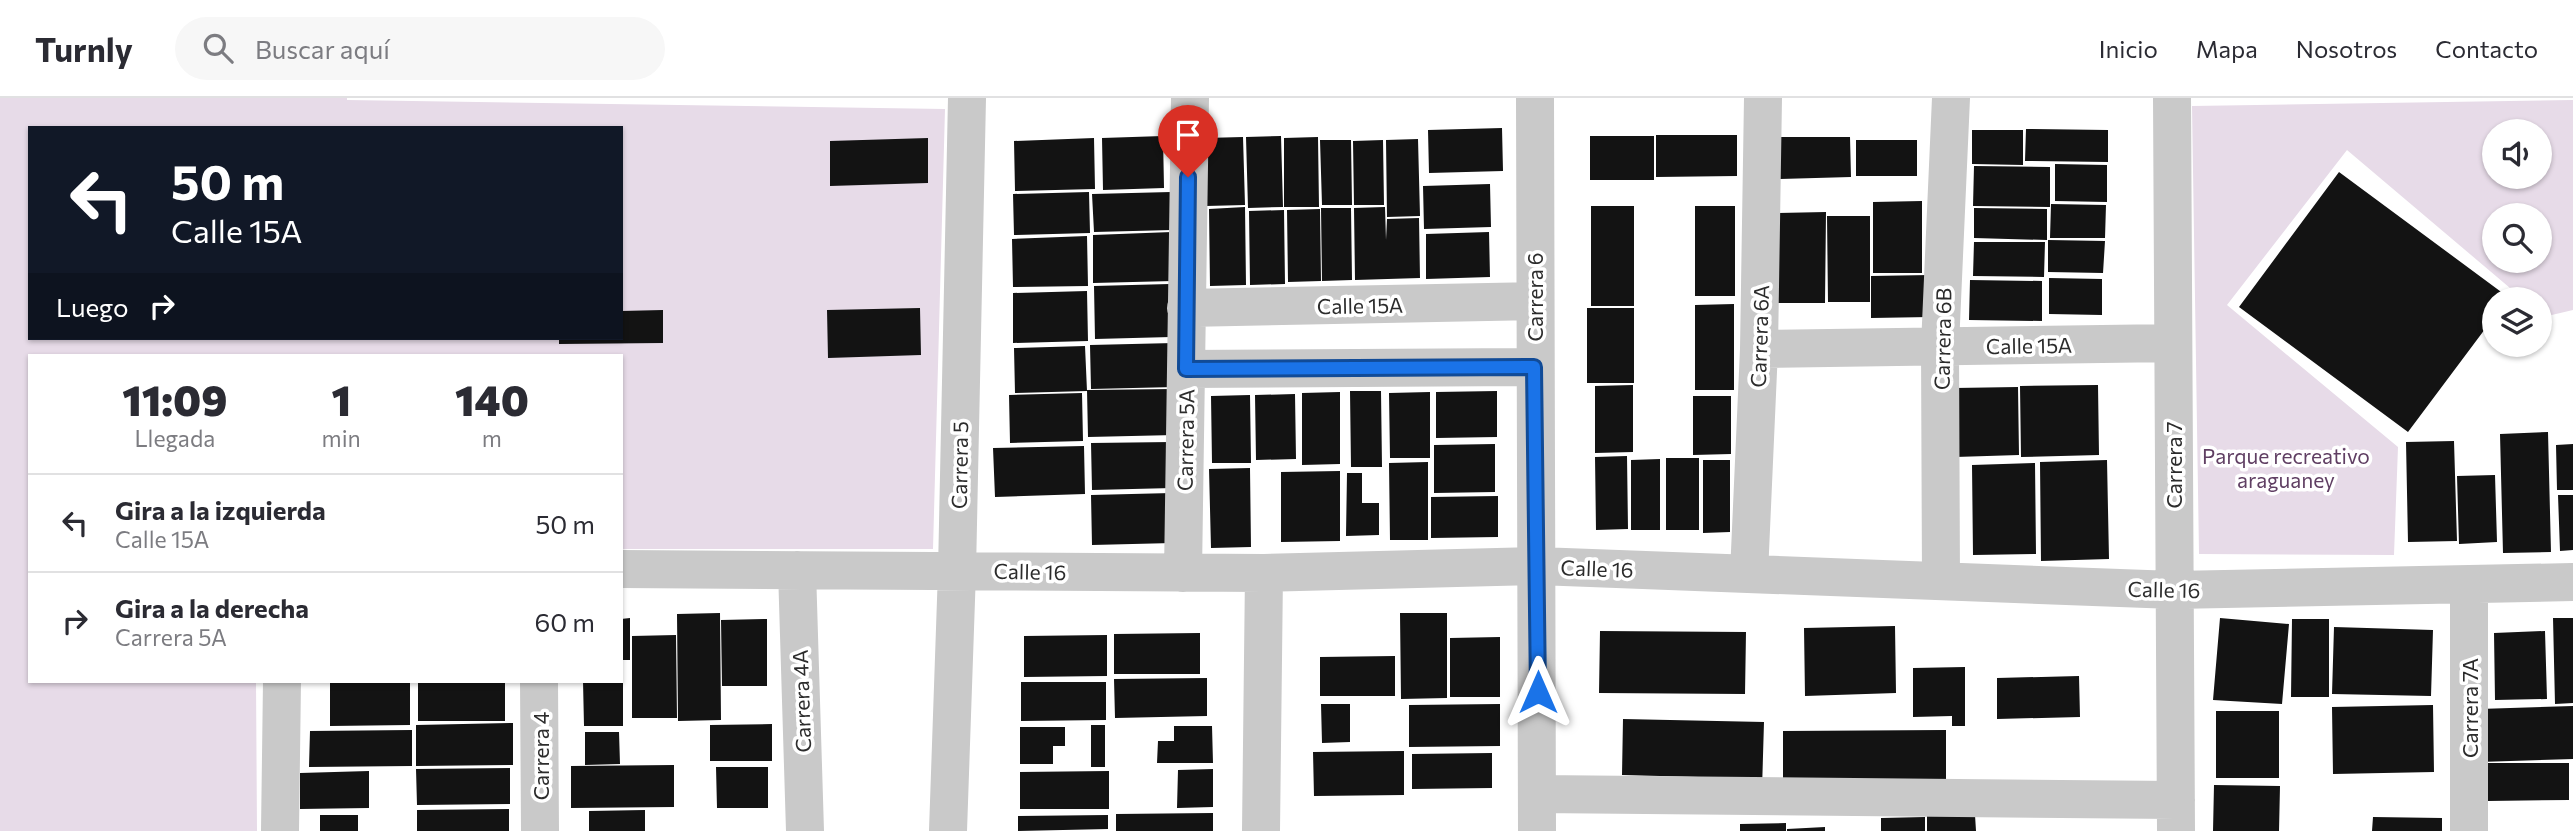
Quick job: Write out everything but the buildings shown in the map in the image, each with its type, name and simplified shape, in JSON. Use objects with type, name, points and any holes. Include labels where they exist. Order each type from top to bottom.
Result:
[{"type":"street","name":"Carrera 5","points":[[948,831],[957,571],[967,98]]},
{"type":"street","name":"Carrera 5A","points":[[1183,573],[1190,98]]},
{"type":"street","name":"Carrera 6","points":[[1535,98],[1534,367],[1538,566],[1538,813]]},
{"type":"street","name":"Carrera 6A","points":[[1749,574],[1759,349],[1763,98]]},
{"type":"street","name":"Carrera 6B","points":[[1941,581],[1940,346],[1951,98]]},
{"type":"street","name":"Carrera 7","points":[[2172,98],[2176,815]]},
{"type":"street","name":"Calle 15A","points":[[1186,308],[1534,301]]},
{"type":"street","name":"Calle 15A","points":[[1759,349],[2172,343]]},
{"type":"street","points":[[1186,369],[1534,367]]},
{"type":"street","name":"Calle 16","points":[[623,569],[1264,573],[1538,566],[2174,590],[2573,582]]},
{"type":"street","name":"Carrera 4A","points":[[797,570],[805,831]]},
{"type":"street","points":[[1261,831],[1264,573]]},
{"type":"street","name":"Carrera 7A","points":[[2469,584],[2469,831]]},
{"type":"street","points":[[280,831],[282,683]]},
{"type":"street","name":"Carrera 4","points":[[539,683],[540,831]]},
{"type":"street","points":[[1538,813],[2176,815]]},
{"type":"green space","points":[[0,98],[347,98],[945,109],[933,549],[623,549],[623,354],[28,354],[28,683],[256,683],[257,831],[0,831]]},
{"type":"green space","name":"Parque recreativo araguaney","points":[[2573,100],[2573,310],[2552,315],[2552,287],[2509,287],[2492,273],[2552,273],[2552,203],[2482,203],[2482,264],[2347,150],[2227,305],[2398,447],[2394,555],[2199,554],[2192,106]]},
{"type":"route","points":[[1188,177],[1186,369],[1534,367],[1538,692]]}]
